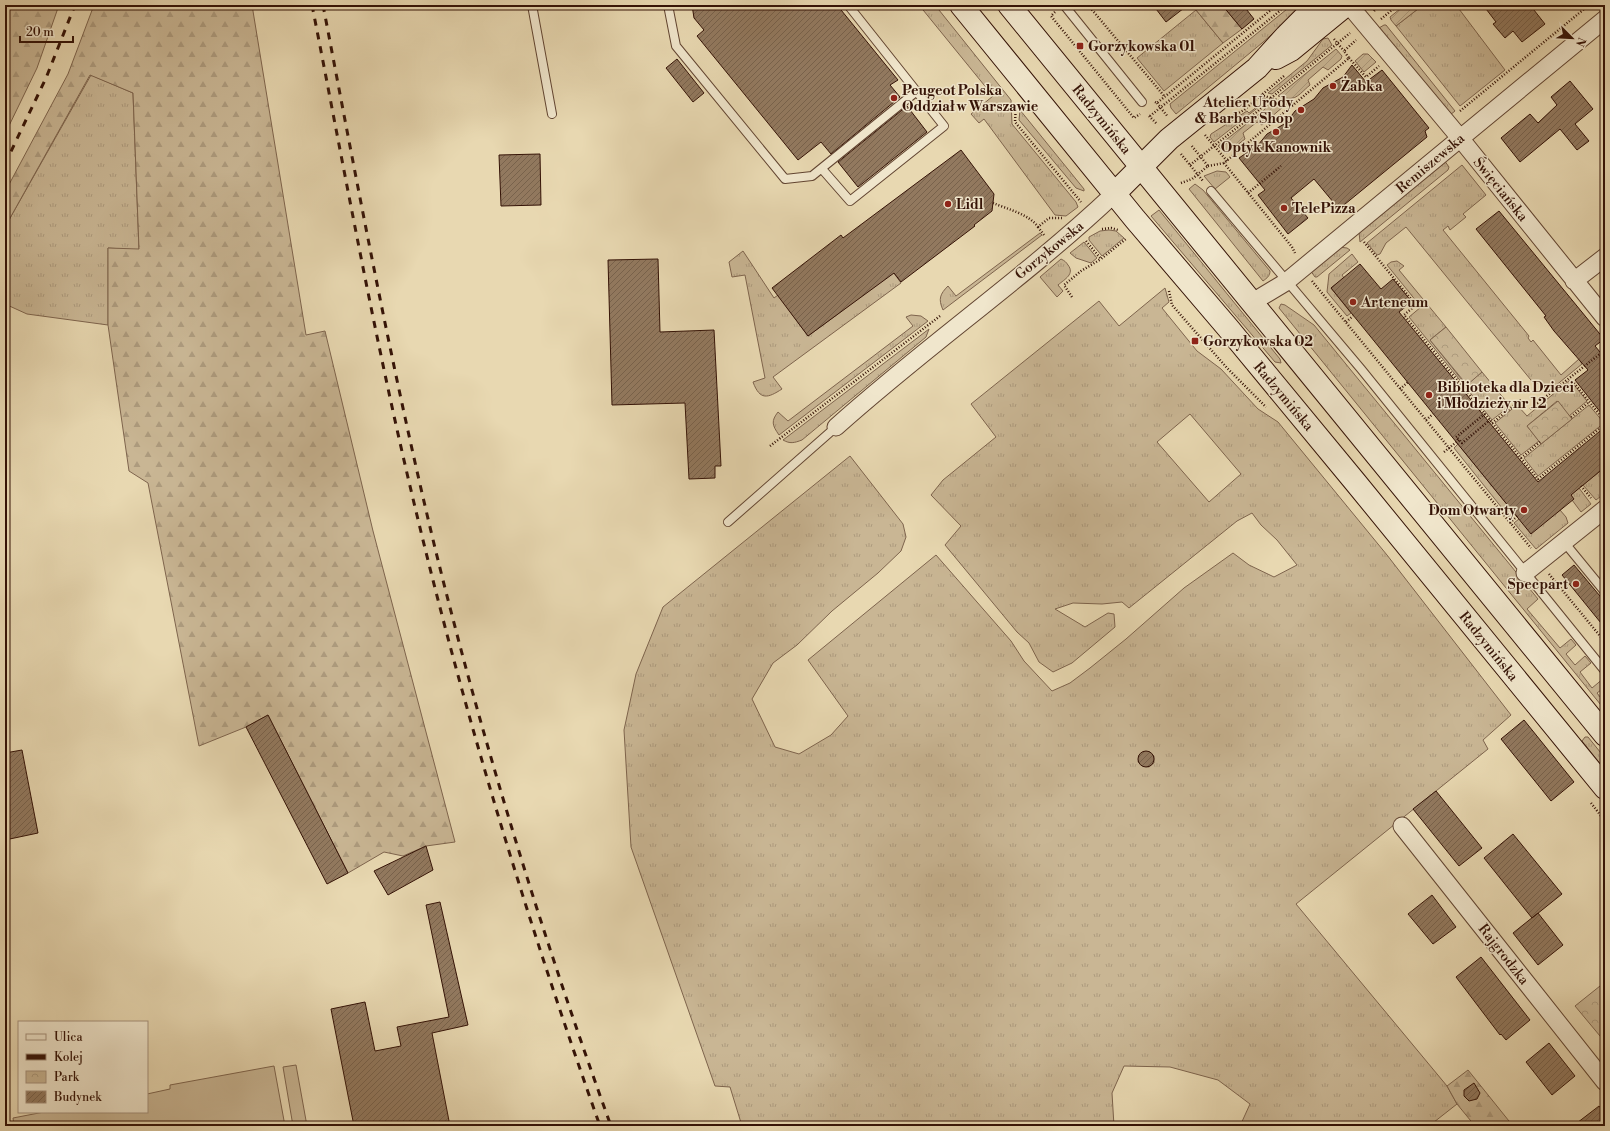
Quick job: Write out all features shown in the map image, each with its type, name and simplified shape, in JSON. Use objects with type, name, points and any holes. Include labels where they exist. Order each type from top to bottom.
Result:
[{"type":"main road","name":"Radzymińska","points":[[961,5],[1114,194],[1274,384],[1605,788]]},
{"type":"main road","name":"Radzymińska","points":[[1009,5],[1605,735]]},
{"type":"main road","name":"Gorzykowska","points":[[1114,194],[1169,140],[1257,68],[1286,36],[1318,5]]},
{"type":"main road","name":"Gorzykowska","points":[[1257,68],[1291,50],[1348,5]]},
{"type":"main road","points":[[1274,384],[1300,362]]},
{"type":"street","name":"Święciańska","points":[[1348,5],[1447,122],[1605,318]]},
{"type":"street","name":"Remiszewska","points":[[1251,303],[1286,282],[1605,19]]},
{"type":"street","name":"Gorzykowska","points":[[836,427],[900,370],[1079,226],[1114,194]]},
{"type":"street","points":[[1574,281],[1605,257]]},
{"type":"street","points":[[1525,573],[1539,560],[1564,542],[1600,506]]},
{"type":"street","name":"Rajgrodzka","points":[[1402,826],[1605,1082]]},
{"type":"lane","points":[[532,5],[552,114]]},
{"type":"lane","points":[[668,5],[676,46],[785,179],[812,176],[916,91]]},
{"type":"lane","points":[[822,169],[850,201],[944,126],[848,5]]},
{"type":"lane","points":[[1064,5],[1142,102]]},
{"type":"lane","points":[[1211,191],[1286,282],[1361,369],[1605,670]]},
{"type":"lane","points":[[728,522],[836,427]]},
{"type":"lane","points":[[1564,542],[1605,592]]},
{"type":"path","points":[[1064,5],[1051,16],[1134,118],[1145,110]]},
{"type":"path","points":[[1088,5],[1165,97]]},
{"type":"path","points":[[1150,106],[1165,97],[1277,5]]},
{"type":"path","points":[[1379,20],[1398,5]]},
{"type":"path","points":[[1447,122],[1589,5]]},
{"type":"path","points":[[1150,116],[1282,10]]},
{"type":"path","points":[[1190,165],[1258,111],[1271,98],[1352,31]]},
{"type":"path","points":[[1360,37],[1344,50],[1349,58],[1366,77],[1382,64]]},
{"type":"path","points":[[1181,183],[1192,179],[1208,166],[1225,162],[1349,58]]},
{"type":"path","points":[[1224,122],[1244,110],[1289,73]]},
{"type":"path","points":[[1261,95],[1293,105]]},
{"type":"path","points":[[1016,100],[1015,122],[1083,206]]},
{"type":"path","points":[[1157,103],[1171,120]]},
{"type":"path","points":[[1199,137],[1210,130]]},
{"type":"path","points":[[1204,134],[1248,193],[1292,247],[1296,256],[1302,251]]},
{"type":"path","points":[[1194,140],[1189,143],[1208,166]]},
{"type":"path","points":[[1248,193],[1281,166]]},
{"type":"path","points":[[993,203],[1035,222],[1044,235]]},
{"type":"path","points":[[1038,227],[1049,218],[1066,218],[1061,223]]},
{"type":"path","points":[[1099,225],[1101,229],[1111,228],[1120,231],[1123,229]]},
{"type":"path","points":[[1038,240],[1050,231]]},
{"type":"path","points":[[1084,237],[1101,259]]},
{"type":"path","points":[[1072,297],[1064,285],[1081,271],[1101,259],[1128,238]]},
{"type":"path","points":[[1364,242],[1416,305],[1404,315],[1538,479],[1605,424]]},
{"type":"path","points":[[1302,269],[1510,523],[1539,560],[1546,572],[1605,642]]},
{"type":"path","points":[[770,446],[944,312]]},
{"type":"path","points":[[1346,322],[1353,316]]},
{"type":"path","points":[[1530,409],[1605,350]]},
{"type":"path","points":[[1400,389],[1408,382]]},
{"type":"path","points":[[1574,383],[1605,421]]},
{"type":"path","points":[[1458,440],[1462,443],[1522,399]]},
{"type":"path","points":[[1571,417],[1589,402]]},
{"type":"path","points":[[1426,420],[1433,414]]},
{"type":"path","points":[[1434,460],[1458,440],[1456,437],[1485,414]]},
{"type":"path","points":[[1521,458],[1540,442]]},
{"type":"path","points":[[1581,486],[1600,506]]},
{"type":"path","points":[[1510,523],[1517,516]]},
{"type":"green space","points":[[5,5],[59,5],[37,68],[5,134]]},
{"type":"green space","points":[[94,5],[252,5],[306,335],[325,331],[373,531],[455,842],[426,846],[403,856],[384,852],[348,873],[268,715],[246,727],[199,746],[148,483],[129,471],[108,325],[108,248],[139,249],[133,93],[90,75],[5,227],[5,192],[68,74]]},
{"type":"green space","points":[[919,5],[935,5],[1011,100],[1012,124],[1076,202],[1078,207],[1066,216],[1055,215],[984,119],[979,123],[971,114],[993,96]]},
{"type":"green space","points":[[1202,5],[1222,5],[1242,29],[1223,43],[1196,10]]},
{"type":"green space","points":[[1292,5],[1299,5],[1302,8],[1176,114],[1171,108],[1170,104]]},
{"type":"green space","points":[[1405,5],[1423,5],[1396,26],[1390,17]]},
{"type":"green space","points":[[1423,5],[1456,5],[1505,70],[1460,106],[1396,26]]},
{"type":"green space","points":[[1196,10],[1223,43],[1164,91],[1137,58]]},
{"type":"green space","points":[[1386,25],[1455,111],[1450,115],[1379,28]]},
{"type":"green space","points":[[1328,38],[1332,45],[1272,94],[1268,93],[1307,61],[1323,39]]},
{"type":"green space","points":[[1336,49],[1342,56],[1341,59],[1328,70],[1323,67],[1308,80],[1310,85],[1299,95],[1293,98],[1278,96]]},
{"type":"green space","points":[[1363,54],[1368,54],[1376,62],[1364,72],[1355,61]]},
{"type":"green space","points":[[91,75],[133,93],[139,250],[108,248],[108,325],[27,314],[5,304],[5,227]]},
{"type":"green space","points":[[1263,98],[1266,99],[1260,106],[1214,142],[1210,137],[1211,134],[1247,111],[1249,113],[1263,102],[1261,100]]},
{"type":"green space","points":[[1272,101],[1284,104],[1284,106],[1262,125],[1257,122],[1243,133],[1245,139],[1227,153],[1218,146],[1263,111]]},
{"type":"green space","points":[[1020,110],[1084,189],[1084,191],[1076,188],[1019,120]]},
{"type":"green space","points":[[1444,160],[1449,167],[1448,170],[1360,242],[1359,232]]},
{"type":"green space","points":[[1462,165],[1486,195],[1463,214],[1466,217],[1450,230],[1448,226],[1443,230],[1529,336],[1528,338],[1531,342],[1533,340],[1561,375],[1579,359],[1582,364],[1549,391],[1540,381],[1535,385],[1406,227],[1386,243],[1380,254],[1377,255],[1367,243]]},
{"type":"green space","points":[[1217,171],[1226,172],[1230,177],[1215,189],[1204,176]]},
{"type":"green space","points":[[1195,184],[1203,190],[1270,271],[1269,276],[1263,281],[1189,189]]},
{"type":"green space","points":[[1159,210],[1280,359],[1281,363],[1275,362],[1151,216]]},
{"type":"green space","points":[[1100,231],[1116,231],[1124,238],[1102,256],[1089,240],[1089,237]]},
{"type":"green space","points":[[1040,233],[1042,235],[943,310],[940,300],[943,292],[948,286],[956,296]]},
{"type":"green space","points":[[1084,242],[1097,258],[1091,263],[1076,258],[1070,253]]},
{"type":"green space","points":[[1339,247],[1350,250],[1317,277],[1315,277],[1310,270]]},
{"type":"green space","points":[[743,251],[774,298],[778,295],[808,336],[878,284],[888,265],[901,283],[773,377],[782,389],[769,396],[765,396],[759,392],[753,382],[765,378],[745,275],[732,277],[729,262]]},
{"type":"green space","points":[[1352,254],[1358,262],[1342,275],[1344,278],[1331,288],[1351,313],[1347,316],[1327,292],[1329,274]]},
{"type":"green space","points":[[1061,259],[1067,263],[1070,268],[1070,274],[1058,285],[1063,291],[1057,297],[1040,277]]},
{"type":"green space","points":[[1397,261],[1404,266],[1399,270],[1446,327],[1430,340],[1466,385],[1482,372],[1510,406],[1492,420],[1409,317],[1421,307],[1387,265],[1391,262]]},
{"type":"green space","points":[[1165,288],[1169,302],[1162,308],[1197,351],[1221,369],[1258,409],[1278,422],[1387,555],[1511,715],[1483,740],[1488,749],[1296,904],[1447,1086],[1457,1104],[1429,1126],[1240,1126],[1250,1104],[1218,1080],[1170,1067],[1124,1066],[1112,1093],[1114,1126],[742,1126],[730,1087],[715,1086],[631,847],[624,730],[636,674],[663,607],[850,456],[903,524],[906,537],[901,551],[878,573],[832,611],[797,645],[773,663],[752,699],[775,747],[799,754],[831,735],[848,716],[808,660],[936,555],[1011,641],[1024,661],[1052,691],[1070,683],[1090,668],[1126,639],[1184,588],[1233,553],[1249,565],[1274,577],[1297,565],[1277,540],[1261,525],[1252,513],[1237,521],[1129,608],[1122,602],[1102,604],[1073,603],[1055,609],[1085,627],[1108,613],[1114,614],[1115,627],[1072,663],[1053,672],[1039,662],[1029,643],[1017,632],[945,545],[961,526],[931,495],[943,480],[996,437],[971,404],[1099,301],[1119,326]],"holes":[[[1190,414],[1241,474],[1209,502],[1157,442]],[[1144,752],[1150,752],[1154,756],[1154,763],[1149,767],[1143,766],[1138,762],[1139,755]]]},
{"type":"green space","points":[[1281,304],[1285,305],[1314,325],[1538,599],[1527,609],[1560,648],[1571,639],[1576,645],[1566,654],[1575,665],[1585,656],[1591,663],[1580,672],[1592,688],[1604,678],[1605,687],[1597,693],[1605,703],[1605,710],[1279,308]]},
{"type":"green space","points":[[911,315],[921,316],[928,321],[779,435],[773,423],[778,412],[788,421],[913,326],[906,317]]},
{"type":"green space","points":[[1446,327],[1482,372],[1467,385],[1430,340]]},
{"type":"green space","points":[[929,329],[926,337],[802,440],[792,443],[783,440]]},
{"type":"green space","points":[[1570,380],[1587,401],[1569,416],[1557,401],[1527,426],[1539,441],[1521,455],[1495,423],[1517,405],[1527,416]]},
{"type":"green space","points":[[1558,401],[1572,419],[1541,444],[1527,426]]},
{"type":"green space","points":[[1589,405],[1604,423],[1538,476],[1524,458]]},
{"type":"green space","points":[[1458,444],[1515,514],[1510,518],[1454,448]]},
{"type":"green space","points":[[1604,468],[1605,493],[1596,500],[1583,485]]},
{"type":"green space","points":[[1579,488],[1591,504],[1581,512],[1572,500],[1571,495]]},
{"type":"green space","points":[[1560,510],[1566,517],[1568,523],[1536,549],[1514,523],[1519,519]]},
{"type":"green space","points":[[1585,737],[1588,737],[1605,758],[1605,770],[1582,741]]},
{"type":"green space","points":[[1605,982],[1605,1042],[1575,1006]]},
{"type":"green space","points":[[296,1065],[307,1126],[293,1126],[283,1067]]},
{"type":"green space","points":[[274,1066],[285,1126],[14,1126],[13,1118],[39,1113],[148,1113],[148,1094],[170,1089],[170,1085]]},
{"type":"green space","points":[[1468,1070],[1513,1126],[1475,1126],[1457,1104],[1447,1086]]},
{"type":"building","points":[[692,5],[837,5],[898,80],[890,85],[900,97],[831,154],[821,142],[798,160],[697,36],[704,30],[694,18]]},
{"type":"building","points":[[1153,5],[1188,5],[1166,22]]},
{"type":"building","points":[[1222,5],[1243,5],[1254,19],[1242,29]]},
{"type":"building","points":[[1483,5],[1530,5],[1545,24],[1522,42],[1513,31],[1505,38],[1493,24],[1496,22]]},
{"type":"building","points":[[677,59],[704,93],[693,102],[666,68]]},
{"type":"building","points":[[1352,65],[1366,82],[1382,70],[1429,128],[1425,131],[1427,137],[1339,209],[1314,179],[1291,198],[1308,218],[1288,234],[1258,195],[1265,190],[1239,158],[1258,145],[1267,134],[1286,123],[1295,111],[1314,99],[1323,88],[1343,77]]},
{"type":"building","points":[[1570,81],[1593,109],[1575,124],[1589,141],[1577,150],[1560,129],[1520,162],[1501,138],[1530,114],[1538,123],[1557,105],[1551,97]]},
{"type":"building","points":[[907,106],[927,132],[858,187],[838,162]]},
{"type":"building","points":[[961,150],[994,194],[992,211],[974,225],[975,226],[901,282],[894,273],[808,336],[772,288],[841,235],[843,238]]},
{"type":"building","points":[[540,154],[541,205],[501,206],[499,155]]},
{"type":"building","points":[[1499,211],[1604,339],[1595,346],[1605,358],[1605,418],[1575,380],[1588,370],[1554,331],[1544,317],[1546,316],[1476,229]]},
{"type":"building","points":[[658,259],[660,332],[714,330],[721,466],[715,466],[715,478],[689,479],[685,403],[612,405],[608,260]]},
{"type":"building","points":[[1360,264],[1381,289],[1393,279],[1412,302],[1399,312],[1538,482],[1605,427],[1605,467],[1571,495],[1574,499],[1531,534],[1331,288]]},
{"type":"building","points":[[1574,565],[1605,602],[1605,628],[1562,575]]},
{"type":"building","points":[[268,715],[348,873],[327,884],[246,727]]},
{"type":"building","points":[[1524,720],[1574,782],[1551,801],[1501,739]]},
{"type":"building","points":[[22,750],[38,833],[5,840],[5,753]]},
{"type":"building","points":[[1146,751],[1153,756],[1154,759],[1149,766],[1146,767],[1139,762],[1138,759],[1143,752]]},
{"type":"building","points":[[1436,791],[1482,848],[1459,866],[1413,809]]},
{"type":"building","points":[[1513,834],[1562,894],[1532,918],[1484,858]]},
{"type":"building","points":[[426,846],[433,870],[388,895],[374,871]]},
{"type":"building","points":[[1432,895],[1456,927],[1433,944],[1408,914]]},
{"type":"building","points":[[440,902],[468,1025],[432,1033],[450,1126],[354,1126],[331,1009],[365,1002],[375,1051],[401,1046],[397,1027],[449,1017],[426,905]]},
{"type":"building","points":[[1538,913],[1563,945],[1538,965],[1513,933]]},
{"type":"building","points":[[1481,957],[1530,1020],[1506,1040],[1501,1034],[1500,1035],[1456,977]]},
{"type":"building","points":[[1549,1043],[1575,1076],[1552,1095],[1526,1062]]},
{"type":"building","points":[[1474,1083],[1480,1093],[1477,1099],[1469,1101],[1464,1096],[1464,1090]]},
{"type":"building","points":[[1599,1106],[1605,1113],[1605,1126],[1573,1126]]},
{"type":"railway","points":[[5,164],[46,78],[75,5]]},
{"type":"railway","points":[[312,5],[361,257],[400,445],[434,586],[499,819],[573,1050],[600,1126]]},
{"type":"railway","points":[[323,5],[390,348],[436,552],[474,698],[516,842],[538,913],[611,1126]]},
{"type":"place","name":"Gorzykowska 01","points":[[1080,46]]},
{"type":"place","name":"Żabka","points":[[1333,86]]},
{"type":"place","name":"Peugeot Polska Oddział w Warszawie","points":[[894,98]]},
{"type":"place","name":"Atelier Urody & Barber Shop","points":[[1301,110]]},
{"type":"place","name":"Optyk Kanownik","points":[[1276,132]]},
{"type":"place","name":"Lidl","points":[[948,204]]},
{"type":"place","name":"TelePizza","points":[[1284,208]]},
{"type":"place","name":"Arteneum","points":[[1353,302]]},
{"type":"place","name":"Gorzykowska 02","points":[[1195,341]]},
{"type":"place","name":"Biblioteka dla Dzieci i Młodzieży nr 12","points":[[1429,395]]},
{"type":"place","name":"Dom Otwarty","points":[[1524,510]]},
{"type":"place","name":"Specpart","points":[[1576,584]]}]
